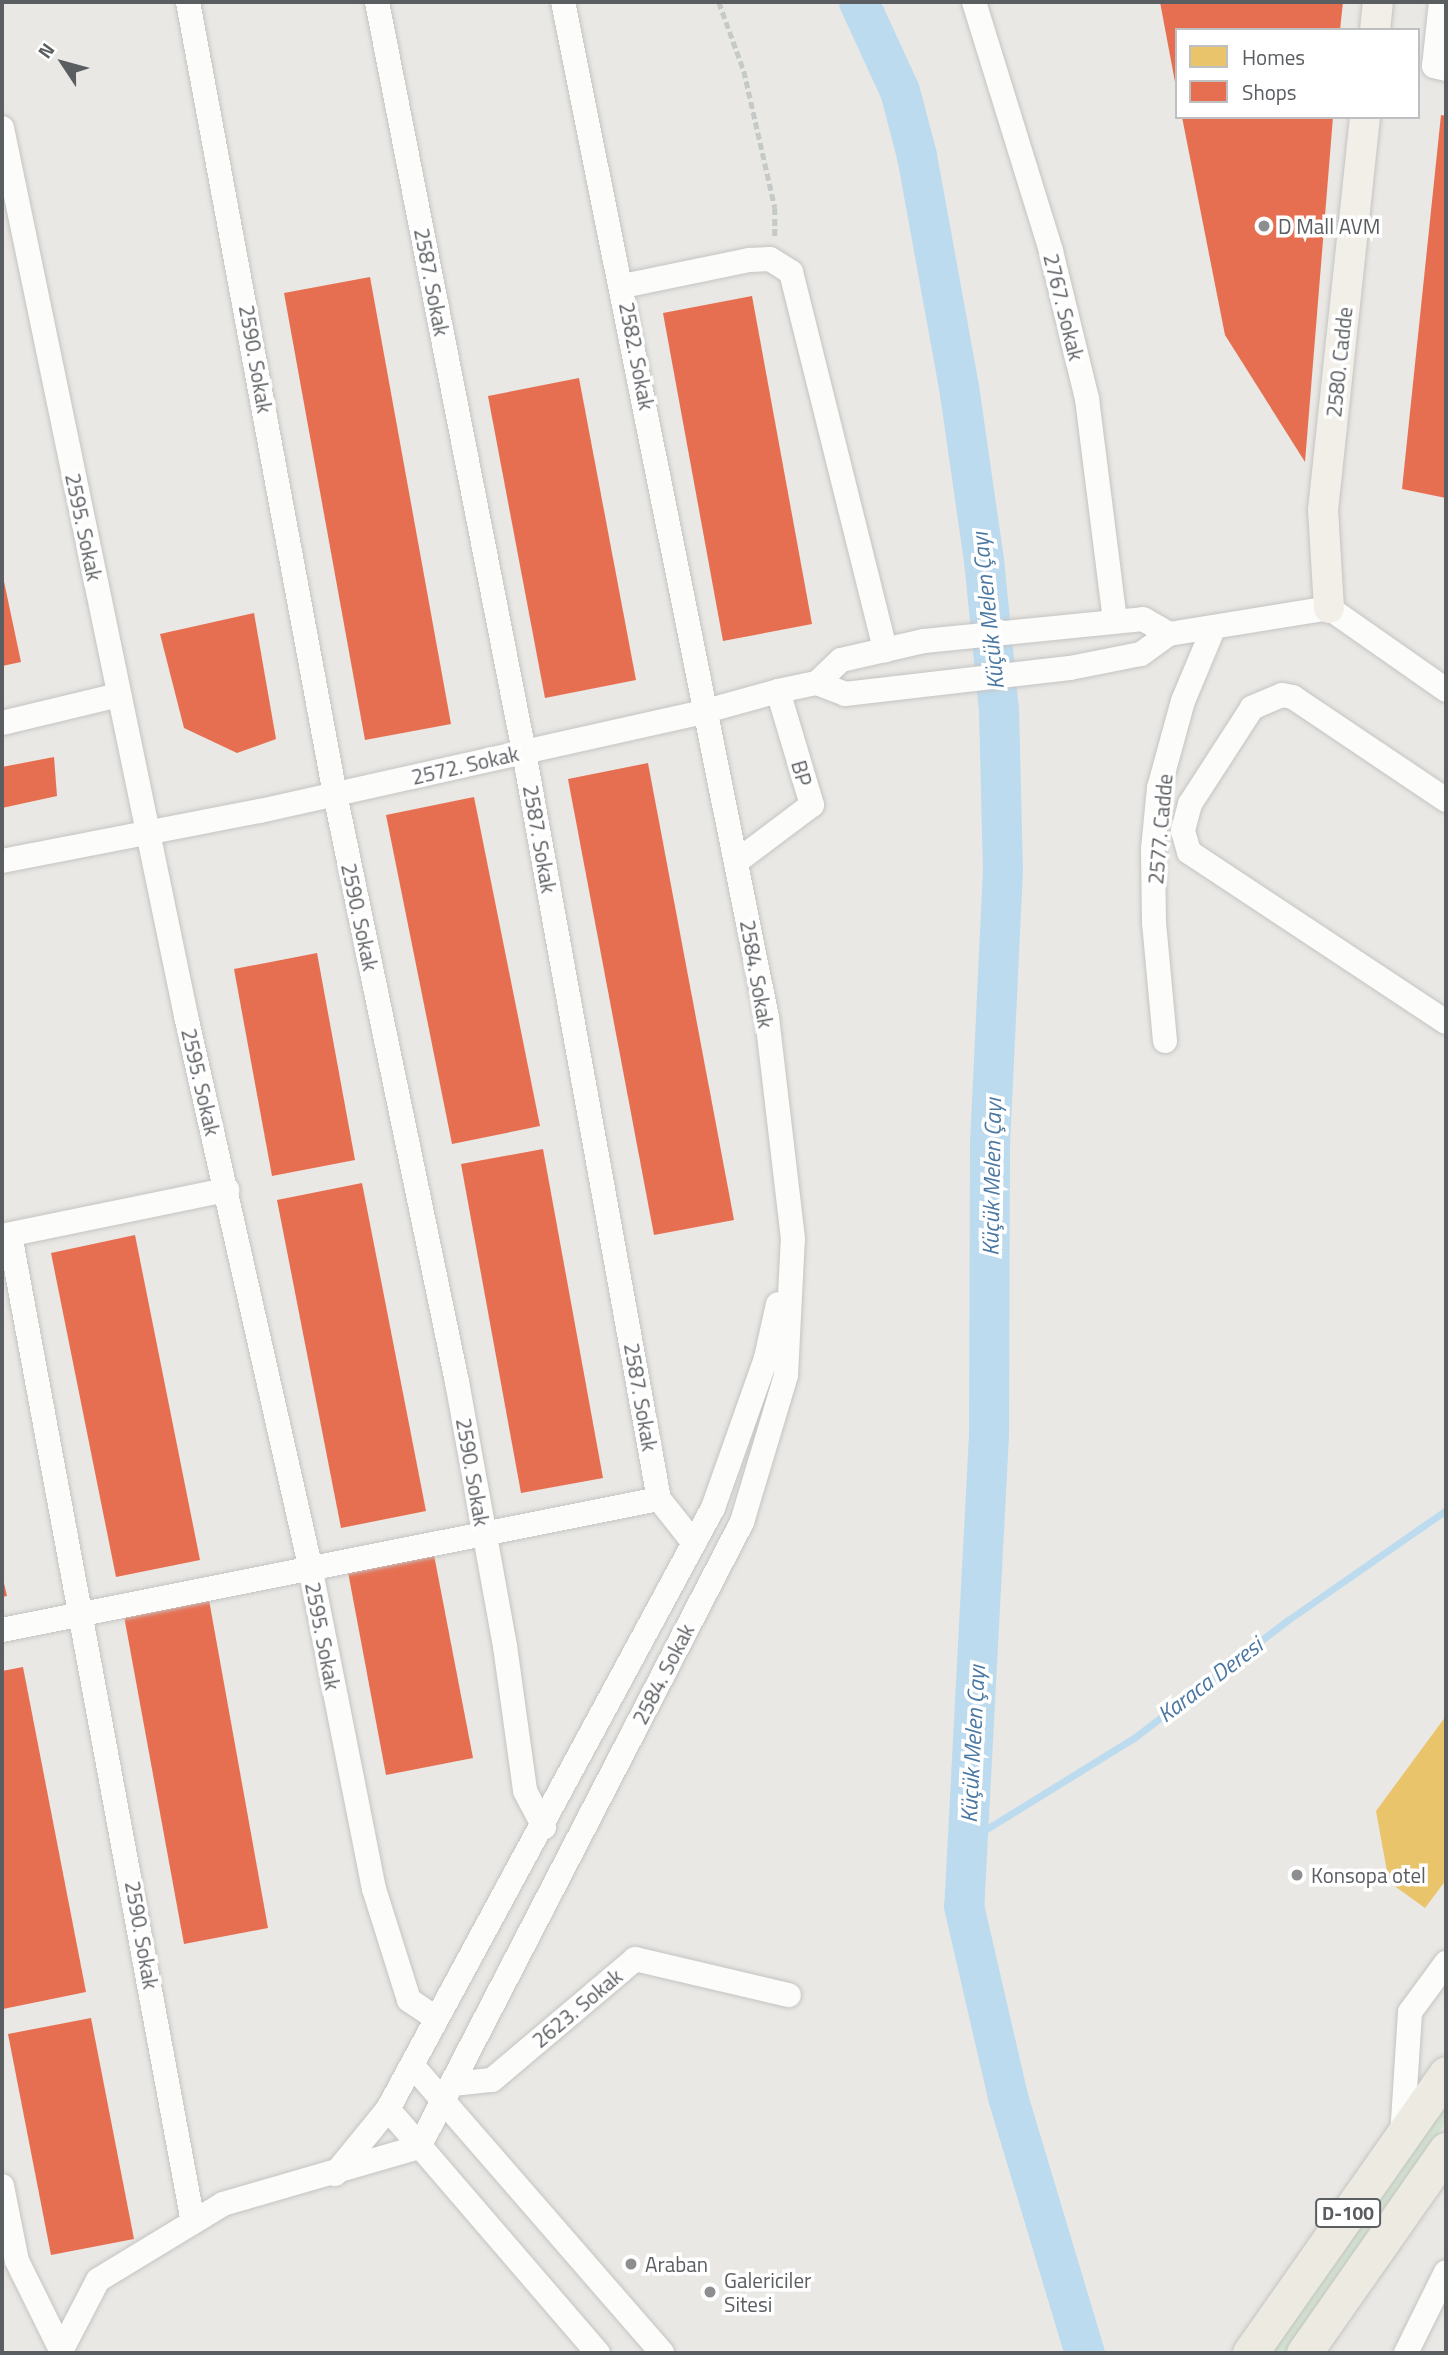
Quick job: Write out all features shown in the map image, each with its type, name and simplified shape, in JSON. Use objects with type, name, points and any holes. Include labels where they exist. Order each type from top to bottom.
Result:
[{"type":"highway","name":"D-100","points":[[1250,2353],[1446,2074]]},
{"type":"highway","name":"D-100","points":[[1304,2353],[1446,2150]]},
{"type":"main road","points":[[1375,28],[1378,2]]},
{"type":"main road","name":"2580. Cadde","points":[[1329,608],[1323,510],[1365,119]]},
{"type":"street","name":"2590. Sokak","points":[[188,2],[335,794],[484,1532],[525,1791],[544,1827]]},
{"type":"street","name":"2587. Sokak","points":[[377,2],[524,752],[659,1499],[694,1543]]},
{"type":"street","name":"2582. Sokak","points":[[563,2],[623,286],[706,711]]},
{"type":"street","name":"2767. Sokak","points":[[974,2],[1051,251],[1087,399],[1115,621]]},
{"type":"street","points":[[1441,2],[1434,66],[1446,69]]},
{"type":"street","name":"2595. Sokak","points":[[2,128],[147,833],[310,1566],[374,1889],[409,2000],[436,2018]]},
{"type":"street","points":[[623,286],[770,259],[791,272],[885,650]]},
{"type":"street","points":[[817,683],[841,660],[924,641],[1066,624],[1143,619],[1169,634],[1329,608],[1446,690]]},
{"type":"street","name":"2577. Cadde","points":[[1165,1041],[1154,923],[1153,849],[1159,788],[1182,701],[1214,626]]},
{"type":"street","name":"2572. Sokak","points":[[2,861],[335,794],[706,711],[817,683],[845,694],[925,681],[1070,668],[1141,654],[1169,634]]},
{"type":"street","name":"BP","points":[[736,862],[812,805],[778,691]]},
{"type":"street","points":[[2,723],[119,695]]},
{"type":"street","points":[[1446,800],[1293,697],[1282,695],[1252,708],[1190,804],[1182,831],[1189,852],[1446,1022]]},
{"type":"street","name":"2584. Sokak","points":[[419,2147],[742,1522],[786,1374],[793,1239],[767,1018],[706,711]]},
{"type":"street","points":[[6,1236],[227,1190]]},
{"type":"street","name":"2590. Sokak","points":[[6,1236],[81,1614],[193,2222]]},
{"type":"street","name":"2584. Sokak","points":[[334,2175],[388,2109],[544,1827],[713,1507],[766,1358],[793,1239]]},
{"type":"street","points":[[2,1630],[310,1566],[659,1499]]},
{"type":"street","name":"2623. Sokak","points":[[448,2094],[492,2080],[635,1959],[789,1996]]},
{"type":"street","points":[[1402,2137],[1410,2012],[1446,1963]]},
{"type":"street","points":[[412,2064],[448,2094],[662,2353]]},
{"type":"street","points":[[388,2109],[598,2353]]},
{"type":"street","points":[[60,2352],[99,2280],[223,2204],[334,2175],[419,2147]]},
{"type":"street","points":[[2,2186],[18,2261],[60,2352]]},
{"type":"street","points":[[1406,2353],[1446,2272]]},
{"type":"path","points":[[719,2],[744,71],[775,208],[770,259]]},
{"type":"green space","points":[[1446,2099],[1446,2122],[1285,2353],[1270,2353]]},
{"type":"building: Homes","name":"Konsopa otel","points":[[1446,1716],[1446,1880],[1425,1908],[1389,1882],[1376,1811]]},
{"type":"building: Shops","points":[[1160,2],[1343,2],[1340,28],[1175,28],[1175,82]]},
{"type":"building: Shops","points":[[1441,115],[1446,116],[1446,498],[1402,489]]},
{"type":"building: Shops","name":"D Mall AVM","points":[[1182,119],[1333,119],[1305,462],[1225,335]]},
{"type":"building: Shops","points":[[370,277],[451,724],[365,740],[284,293]]},
{"type":"building: Shops","points":[[752,296],[812,624],[723,641],[663,313]]},
{"type":"building: Shops","points":[[579,378],[636,680],[545,698],[488,396]]},
{"type":"building: Shops","points":[[2,572],[21,662],[2,666]]},
{"type":"building: Shops","points":[[254,613],[276,739],[237,753],[184,728],[160,634]]},
{"type":"building: Shops","points":[[54,757],[57,796],[2,808],[2,767]]},
{"type":"building: Shops","points":[[648,763],[734,1220],[654,1235],[568,779]]},
{"type":"building: Shops","points":[[474,797],[540,1126],[452,1144],[386,815]]},
{"type":"building: Shops","points":[[317,953],[355,1160],[272,1176],[234,969]]},
{"type":"building: Shops","points":[[543,1149],[603,1478],[521,1493],[461,1164]]},
{"type":"building: Shops","points":[[362,1183],[426,1511],[341,1528],[277,1200]]},
{"type":"building: Shops","points":[[135,1235],[200,1560],[116,1577],[51,1253]]},
{"type":"building: Shops","points":[[434,1555],[473,1758],[386,1775],[348,1572]]},
{"type":"building: Shops","points":[[2,1575],[7,1596],[2,1597]]},
{"type":"building: Shops","points":[[209,1600],[268,1928],[184,1944],[124,1616]]},
{"type":"building: Shops","points":[[23,1667],[86,1992],[3,2009],[2,1671]]},
{"type":"building: Shops","points":[[91,2018],[134,2239],[51,2255],[8,2034]]},
{"type":"waterway","name":"Küçük Melen Çayı","points":[[859,2],[900,91],[917,156],[959,387],[984,560],[999,710],[1003,869],[990,1144],[989,1435],[964,1906],[1008,2097],[1085,2353]]},
{"type":"waterway","name":"Karaca Deresi","points":[[967,1841],[1134,1738],[1288,1620],[1446,1510]]},
{"type":"place","name":"D Mall AVM","points":[[1264,226]]},
{"type":"place","name":"Konsopa otel","points":[[1297,1875]]},
{"type":"place","name":"Araban","points":[[631,2264]]},
{"type":"place","name":"Galericiler Sitesi","points":[[710,2292]]}]
